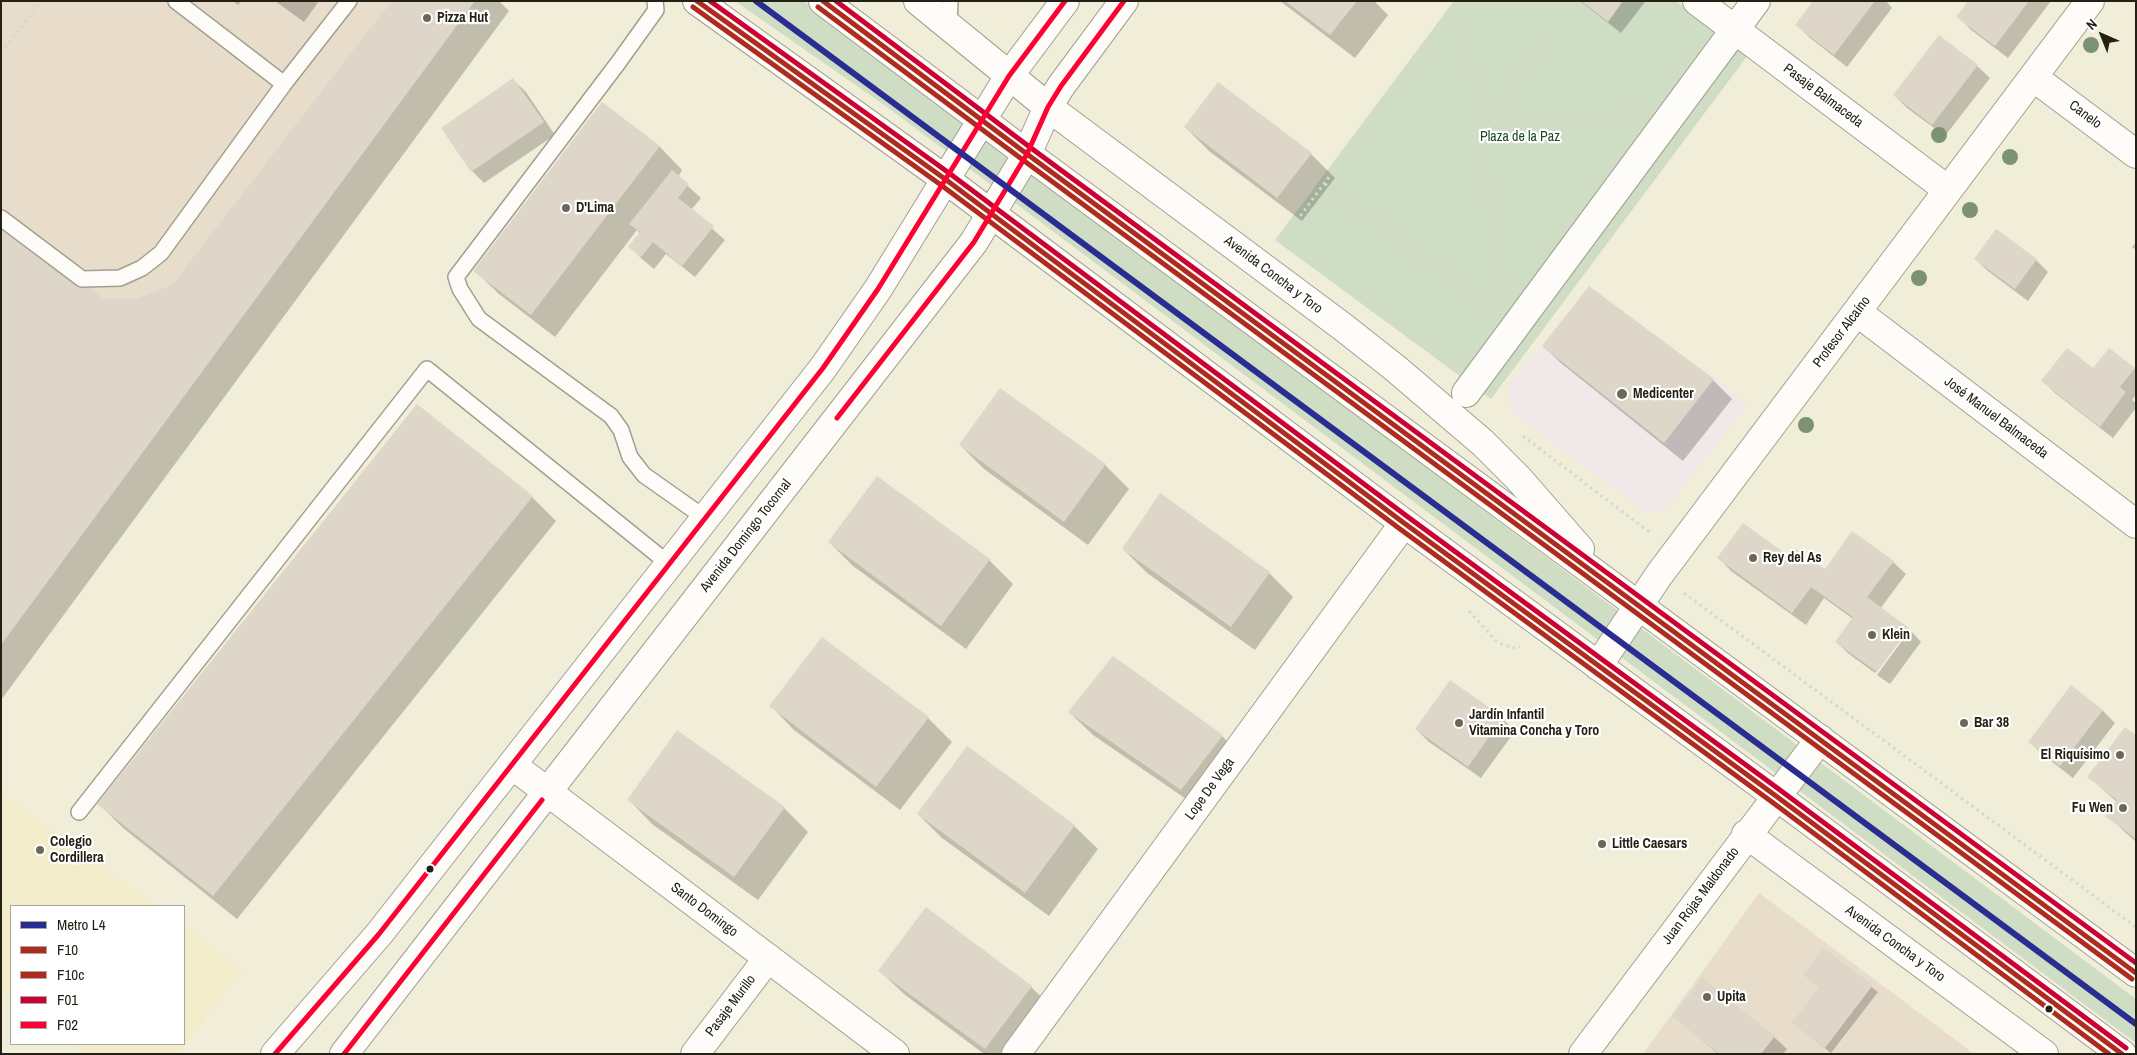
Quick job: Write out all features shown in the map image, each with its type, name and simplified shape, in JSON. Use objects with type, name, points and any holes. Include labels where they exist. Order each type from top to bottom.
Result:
[{"type":"main road","points":[[697,1],[945,179],[1404,523],[1776,796],[2122,1054]]},
{"type":"main road","name":"Avenida Concha y Toro","points":[[823,1],[981,120],[1820,738],[2136,974]]},
{"type":"main road","name":"Avenida Concha y Toro","points":[[918,1],[950,14],[1008,76],[1343,327],[1445,410],[1519,479],[1554,517],[1602,578]]},
{"type":"main road","points":[[275,1054],[379,934],[823,368],[878,289],[1008,76],[1065,1]]},
{"type":"main road","name":"Avenida Domingo Tocornal","points":[[344,1054],[974,242],[1027,154],[1048,107],[1061,86],[1124,1]]},
{"type":"main road","name":"Pasaje Balmaceda","points":[[1697,1],[1948,190]]},
{"type":"main road","points":[[1466,393],[1756,1]]},
{"type":"main road","name":"Profesor Alcaíno","points":[[1598,666],[1638,604],[2090,1]]},
{"type":"main road","name":"Canelo","points":[[2033,77],[2136,154]]},
{"type":"main road","name":"José Manuel Balmaceda","points":[[1856,312],[2136,524]]},
{"type":"main road","name":"Lope De Vega","points":[[1016,1054],[1404,523]]},
{"type":"main road","name":"Juan Rojas Maldonado","points":[[1582,1054],[1820,738]]},
{"type":"main road","name":"Santo Domingo","points":[[512,765],[895,1054]]},
{"type":"main road","name":"Avenida Concha y Toro","points":[[1746,834],[2044,1054]]},
{"type":"main road","name":"Pasaje Murillo","points":[[694,1054],[768,958]]},
{"type":"lane","points":[[176,1],[284,84]]},
{"type":"lane","points":[[1,218],[82,279],[120,278],[142,268],[161,253],[284,84],[348,1]]},
{"type":"lane","points":[[655,1],[656,10],[618,63],[456,277],[460,289],[480,319],[611,416],[621,430],[630,457],[644,475],[705,518]]},
{"type":"lane","points":[[79,812],[427,368],[669,564]]},
{"type":"path","points":[[1,53],[41,1]]},
{"type":"path","points":[[1461,1],[1498,261],[1517,324]]},
{"type":"path","points":[[1276,249],[1461,1]]},
{"type":"path","points":[[1480,134],[1545,42]]},
{"type":"path","points":[[1480,134],[1680,103]]},
{"type":"path","points":[[1325,184],[1384,230],[1517,324]]},
{"type":"shaded area","points":[[1,1],[475,1],[1,645]]},
{"type":"shaded area","name":"Medicenter","points":[[1589,286],[1748,404],[1665,510],[1646,512],[1510,412],[1510,384]]},
{"type":"shaded area","name":"Colegio Cordillera","points":[[1,793],[155,905],[10,905],[10,997],[1,991]]},
{"type":"shaded area","points":[[1759,893],[1974,1054],[1643,1054]]},
{"type":"shaded area","points":[[185,927],[243,970],[185,1044]]},
{"type":"shaded area","points":[[72,1045],[184,1045],[177,1054],[84,1054]]},
{"type":"green space","points":[[735,1],[804,1],[2136,999],[2136,1043],[887,107]]},
{"type":"green space","name":"Plaza de la Paz","points":[[1454,1],[1676,1],[1748,55],[1491,399],[1275,240]]},
{"type":"building","points":[[395,1],[475,1],[1,645],[1,222],[104,299],[137,299],[173,284],[382,13]]},
{"type":"building","points":[[1285,1],[1357,1],[1330,35]]},
{"type":"building","points":[[1581,1],[1623,1],[1608,22]]},
{"type":"building","points":[[1813,1],[1875,1],[1834,55],[1795,25]]},
{"type":"building","points":[[1968,1],[2029,1],[1995,46],[1956,17]]},
{"type":"building","points":[[1939,35],[1978,65],[1932,125],[1893,95]]},
{"type":"building","points":[[513,78],[544,122],[471,172],[441,128]]},
{"type":"building","points":[[1218,82],[1312,153],[1277,198],[1184,127]]},
{"type":"building","name":"D'Lima","points":[[602,102],[660,146],[531,315],[473,271]]},
{"type":"building","points":[[672,170],[689,184],[678,198],[714,226],[682,266],[653,242],[641,257],[628,247],[640,232],[629,224]]},
{"type":"building","points":[[1996,229],[2037,259],[2015,289],[1974,259]]},
{"type":"building","points":[[1589,286],[1714,379],[1664,443],[1542,346]]},
{"type":"building","points":[[2067,348],[2093,368],[2109,348],[2135,368],[2120,387],[2126,392],[2100,427],[2041,381]]},
{"type":"building","points":[[1000,388],[1106,464],[1064,522],[959,445]]},
{"type":"building","points":[[417,404],[533,496],[213,896],[97,804]]},
{"type":"building","points":[[877,476],[990,559],[941,626],[828,542]]},
{"type":"building","points":[[1160,493],[1270,572],[1231,627],[1122,549]]},
{"type":"building","points":[[1743,523],[1790,557],[1796,549],[1825,569],[1852,531],[1894,561],[1867,597],[1909,628],[1877,672],[1835,642],[1853,617],[1811,587],[1792,613],[1717,558]]},
{"type":"building","points":[[822,637],[929,717],[876,787],[769,706]]},
{"type":"building","points":[[1113,656],[1223,735],[1181,790],[1068,712]]},
{"type":"building","name":"Jardín Infantil Vitamina Concha y Toro","points":[[1450,680],[1503,717],[1468,767],[1415,729]]},
{"type":"building","points":[[2071,685],[2103,710],[2060,766],[2028,742]]},
{"type":"building","name":"El Riquísimo","points":[[2125,727],[2136,735],[2136,839],[2105,816],[2117,800],[2087,777]]},
{"type":"building","points":[[677,730],[785,807],[734,877],[627,800]]},
{"type":"building","points":[[967,746],[1075,825],[1025,893],[917,814]]},
{"type":"building","points":[[926,907],[1032,986],[985,1049],[878,971]]},
{"type":"building","points":[[1824,948],[1873,985],[1825,1048],[1792,1023],[1819,987],[1803,975]]},
{"type":"building","name":"Upita","points":[[1702,978],[1775,1036],[1761,1054],[1719,1054],[1672,1016]]},
{"type":"metro line","name":"L4","points":[[756,1],[2136,1024]]},
{"type":"transit line","name":"F10","points":[[697,1],[945,179],[1404,523],[1776,796],[2122,1054]]},
{"type":"transit line","name":"F01","points":[[710,1],[949,173],[1408,517],[1780,790],[2126,1048]]},
{"type":"transit line","name":"F10","points":[[823,1],[1027,154],[2136,973]]},
{"type":"transit line","name":"F01","points":[[836,1],[1031,148],[2136,963]]},
{"type":"transit line","name":"F02","points":[[275,1054],[379,934],[823,368],[878,289],[1009,76],[1065,1]]},
{"type":"transit line","name":"F02","points":[[837,418],[974,242],[1027,154],[1048,107],[1061,86],[1124,1]]},
{"type":"transit line","name":"F10c","points":[[693,7],[941,185],[1400,529],[1772,802],[2109,1054]]},
{"type":"transit line","name":"F10c","points":[[818,7],[2132,979]]},
{"type":"transit line","name":"F02","points":[[344,1054],[542,800]]},
{"type":"place","name":"Pizza Hut","points":[[427,18]]},
{"type":"place","name":"D'Lima","points":[[566,208]]},
{"type":"place","name":"Medicenter","points":[[1622,394]]},
{"type":"place","name":"Rey del As","points":[[1753,558]]},
{"type":"place","name":"Klein","points":[[1872,635]]},
{"type":"place","name":"Jardín Infantil Vitamina Concha y Toro","points":[[1459,723]]},
{"type":"place","name":"Bar 38","points":[[1964,723]]},
{"type":"place","name":"El Riquísimo","points":[[2120,755]]},
{"type":"place","name":"Fu Wen","points":[[2123,808]]},
{"type":"place","name":"Little Caesars","points":[[1602,844]]},
{"type":"place","name":"Colegio Cordillera","points":[[40,850]]},
{"type":"place","name":"Upita","points":[[1707,997]]}]
